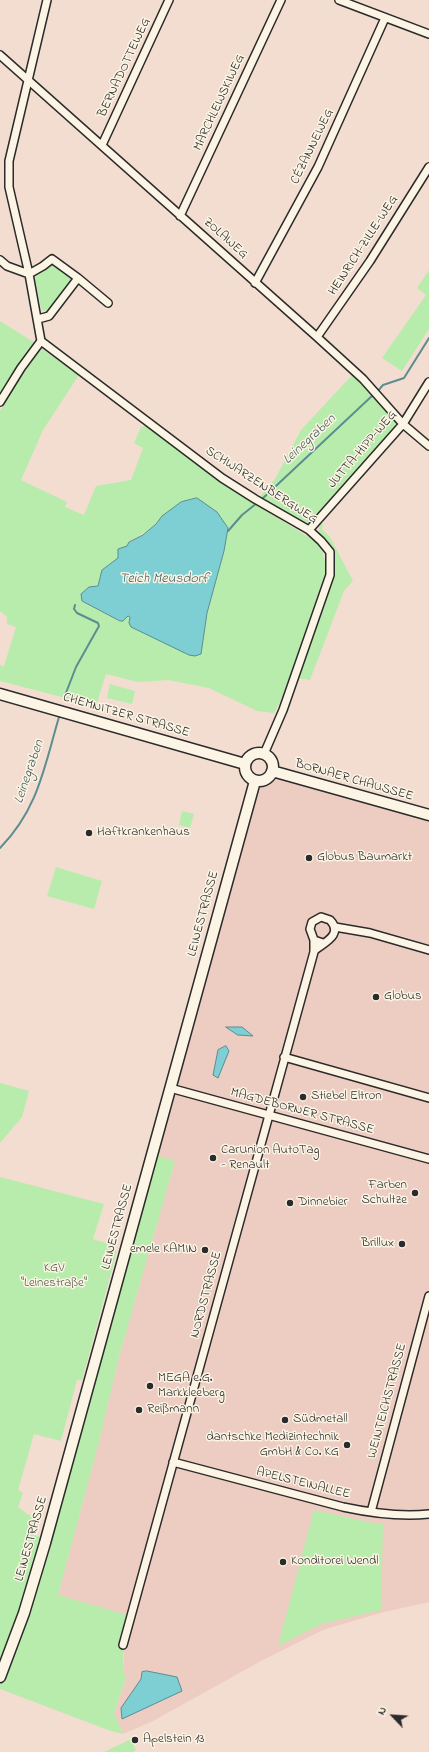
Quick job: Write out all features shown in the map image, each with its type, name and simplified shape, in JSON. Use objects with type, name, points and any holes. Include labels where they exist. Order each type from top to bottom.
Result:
[{"type":"main road","name":"CHEMNITZER STRASSE","points":[[0,694],[245,764]]},
{"type":"main road","points":[[264,754],[272,762],[272,771],[266,779],[255,781],[246,774],[245,764],[252,756],[264,754]]},
{"type":"main road","name":"BORNAER CHAUSSEE","points":[[272,771],[429,815]]},
{"type":"main road","name":"LEINESTRASSE","points":[[0,1677],[24,1613],[45,1543],[255,781]]},
{"type":"street","points":[[0,402],[21,368],[41,341],[29,274],[9,187],[8,173],[9,161],[27,79],[47,0]]},
{"type":"street","name":"BERNADOTTEWEG","points":[[102,145],[169,0]]},
{"type":"street","name":"MARCHLEWSKIWEG","points":[[180,216],[281,0]]},
{"type":"street","points":[[339,0],[429,34]]},
{"type":"street","name":"CÉZANNEWEG","points":[[256,283],[318,167],[385,18]]},
{"type":"street","name":"ZOLAWEG","points":[[0,55],[317,337],[362,379],[403,424],[429,446]]},
{"type":"street","name":"HEINRICH-ZILLE-WEG","points":[[317,337],[370,261],[429,167]]},
{"type":"street","points":[[0,260],[7,266],[29,274],[52,259],[108,303]]},
{"type":"street","points":[[38,319],[49,316],[78,278]]},
{"type":"street","name":"SCHWARZENBERGWEG","points":[[41,341],[222,478],[309,530],[321,540],[330,552],[330,575],[283,710],[264,754]]},
{"type":"street","name":"JUTTA-HIPP-WEG","points":[[309,530],[403,424],[429,382]]},
{"type":"street","name":"NORDSTRASSE","points":[[123,1645],[314,951],[314,940],[310,929],[315,920],[327,918],[335,927],[370,933],[429,950]]},
{"type":"street","points":[[314,951],[323,943],[332,938],[335,933],[335,927]]},
{"type":"street","points":[[314,940],[323,943]]},
{"type":"street","points":[[284,1057],[429,1098]]},
{"type":"street","name":"MAGDEBORNER STRASSE","points":[[170,1088],[429,1159]]},
{"type":"street","name":"WEINTEICHSTRASSE","points":[[371,1512],[429,1296]]},
{"type":"street","name":"APELSTEINALLEE","points":[[173,1462],[313,1500],[371,1512],[418,1515],[429,1514]]},
{"type":"shaded area","points":[[271,774],[429,815],[429,1602],[380,1613],[323,1630],[261,1661],[153,1721],[123,1734],[114,1713],[126,1677],[123,1671],[124,1653],[58,1595],[99,1442],[119,1357],[175,1161],[152,1154],[258,781],[266,779]]},
{"type":"green space","points":[[52,263],[74,280],[50,312],[46,313],[41,308],[34,276]]},
{"type":"green space","points":[[429,270],[429,329],[402,371],[382,358],[426,295],[417,288]]},
{"type":"green space","points":[[0,321],[35,343],[18,365],[0,394]]},
{"type":"green space","points":[[41,348],[79,375],[43,430],[21,480],[67,502],[65,507],[84,515],[96,486],[131,480],[143,448],[134,443],[141,427],[146,426],[229,487],[316,542],[319,546],[324,556],[325,573],[283,696],[274,713],[257,711],[209,688],[168,680],[138,682],[106,674],[96,706],[0,681],[0,665],[4,666],[16,627],[7,624],[7,617],[0,611],[0,411],[25,370]],"holes":[[[162,516],[224,551],[207,613],[201,654],[131,620],[128,616],[120,621],[82,601],[89,587],[98,586],[102,571],[118,558],[118,549],[127,546],[129,541],[147,531]]]},
{"type":"green space","points":[[353,374],[394,417],[396,423],[394,429],[314,519],[308,523],[302,522],[259,498],[275,479],[301,430]]},
{"type":"green space","points":[[320,523],[323,524],[322,529],[330,537],[353,581],[344,591],[310,680],[298,678],[334,567],[334,557],[332,551],[319,531]]},
{"type":"green space","points":[[110,684],[135,691],[132,704],[107,698]]},
{"type":"green space","points":[[182,811],[194,814],[190,828],[179,825]]},
{"type":"green space","points":[[56,867],[102,881],[94,909],[47,896]]},
{"type":"green space","points":[[0,1083],[29,1091],[22,1117],[0,1143]]},
{"type":"green space","points":[[152,1154],[175,1161],[119,1357],[99,1442],[58,1595],[131,1616],[123,1645],[123,1670],[126,1677],[114,1713],[123,1734],[111,1731],[0,1689],[0,1677],[11,1651]]},
{"type":"green space","name":"KGV \"Leinestraße\"","points":[[0,1177],[104,1204],[93,1239],[112,1245],[111,1249],[117,1251],[82,1380],[77,1380],[61,1441],[34,1434],[18,1490],[23,1493],[18,1507],[37,1521],[33,1535],[41,1537],[19,1610],[0,1663]]},
{"type":"green space","points":[[314,1510],[373,1523],[383,1523],[381,1610],[321,1624],[278,1646]]},
{"type":"green space","points":[[131,1739],[136,1750],[133,1752],[104,1752]]},
{"type":"water","name":"Teich Meusdorf","points":[[197,498],[217,512],[228,528],[224,551],[207,613],[201,654],[195,656],[189,655],[131,627],[129,623],[130,617],[128,616],[123,621],[120,621],[82,601],[81,594],[89,587],[98,586],[102,570],[118,558],[118,549],[127,546],[129,542],[143,535],[156,524],[162,516],[181,502]]},
{"type":"water","points":[[226,1027],[242,1027],[253,1036],[238,1035]]},
{"type":"water","points":[[226,1046],[229,1051],[218,1078],[213,1075],[218,1050]]},
{"type":"water","points":[[147,1671],[177,1677],[182,1691],[122,1719],[121,1708],[141,1679],[142,1672]]},
{"type":"waterway","name":"Leinegraben","points":[[377,392],[383,385],[404,378],[429,338]]},
{"type":"waterway","name":"Leinegraben","points":[[261,500],[373,395]]},
{"type":"waterway","name":"Leinegraben","points":[[228,531],[242,515],[257,503]]},
{"type":"waterway","name":"Leinegraben","points":[[64,698],[76,667],[99,626],[98,623],[77,613],[74,609],[75,605]]},
{"type":"waterway","name":"Leinegraben","points":[[0,848],[13,833],[31,803],[44,771],[59,717]]},
{"type":"place","name":"Haftkrankenhaus","points":[[89,833]]},
{"type":"place","name":"Globus Baumarkt","points":[[309,858]]},
{"type":"place","name":"Globus","points":[[376,997]]},
{"type":"place","name":"Stiebel Eltron","points":[[303,1097]]},
{"type":"place","name":"CarUnion AutoTag - Renault","points":[[213,1158]]},
{"type":"place","name":"Farben Schultze","points":[[415,1193]]},
{"type":"place","name":"Dinnebier","points":[[290,1203]]},
{"type":"place","name":"Brillux","points":[[402,1244]]},
{"type":"place","name":"emele KAMIN","points":[[205,1250]]},
{"type":"place","name":"MEGA e.G. Markkleeberg","points":[[150,1386]]},
{"type":"place","name":"Reißmann","points":[[139,1410]]},
{"type":"place","name":"Südmetall","points":[[285,1420]]},
{"type":"place","name":"dantschke Medizintechnik GmbH & Co. KG","points":[[347,1445]]},
{"type":"place","name":"Konditorei Wendl","points":[[283,1562]]},
{"type":"place","name":"Apelstein 13","points":[[135,1740]]}]
